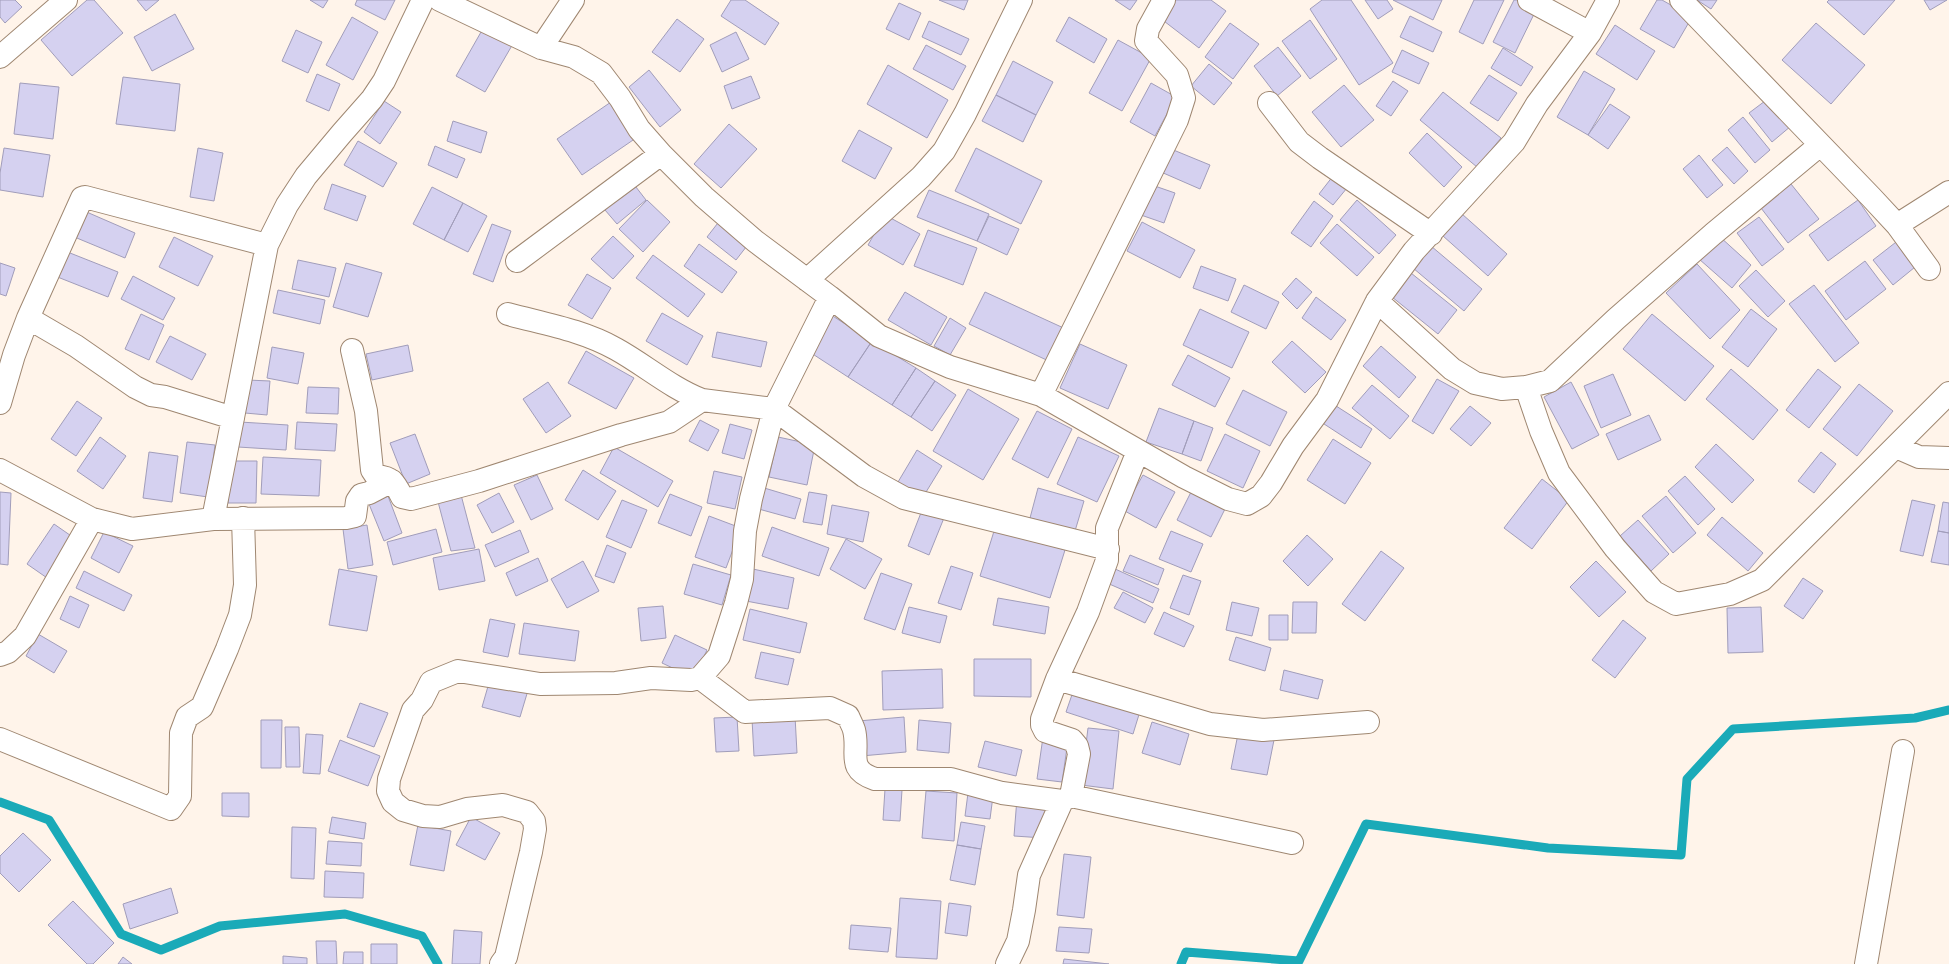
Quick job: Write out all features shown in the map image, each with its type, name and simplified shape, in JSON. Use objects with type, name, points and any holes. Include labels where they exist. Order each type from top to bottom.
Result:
[{"type":"street","points":[[0,57],[66,0]]},
{"type":"street","points":[[213,519],[266,245],[287,205],[306,176],[372,99],[384,81],[423,0]]},
{"type":"street","points":[[440,0],[542,48],[574,57],[601,73],[620,98],[639,129],[661,154],[704,197],[755,241],[879,336],[950,367],[1041,395],[1184,477],[1228,499],[1247,504],[1261,496],[1271,484],[1293,446],[1327,400],[1377,301],[1414,252],[1514,142],[1537,104],[1590,33],[1608,0]]},
{"type":"street","points":[[542,48],[573,0]]},
{"type":"street","points":[[807,280],[921,177],[944,151],[965,114],[1021,0]]},
{"type":"street","points":[[1041,395],[1177,120],[1184,98],[1177,75],[1146,41],[1148,29],[1164,0]]},
{"type":"street","points":[[1529,0],[1590,33]]},
{"type":"street","points":[[1681,0],[1897,225],[1929,269]]},
{"type":"street","points":[[1270,103],[1299,142],[1431,234]]},
{"type":"street","points":[[1377,301],[1452,369],[1475,383],[1502,389],[1526,388],[1550,380],[1616,318],[1713,234],[1820,145]]},
{"type":"street","points":[[517,261],[661,154]]},
{"type":"street","points":[[1897,225],[1949,192]]},
{"type":"street","points":[[0,402],[14,355],[28,318],[82,198],[85,197],[266,245]]},
{"type":"street","points":[[501,964],[506,957],[531,852],[535,829],[534,820],[527,812],[503,805],[467,809],[440,817],[422,816],[403,810],[393,802],[388,791],[388,779],[413,710],[422,700],[431,682],[458,671],[540,684],[616,683],[651,678],[691,680],[700,678],[719,656],[736,603],[742,579],[745,531],[751,499],[774,409],[830,297]]},
{"type":"street","points":[[508,314],[580,332],[615,348],[686,394],[702,400],[774,409],[864,476],[904,498],[1108,549]]},
{"type":"street","points":[[28,318],[76,346],[135,387],[146,392],[233,418]]},
{"type":"street","points":[[352,350],[366,411],[372,470],[376,476],[386,476],[392,481],[402,497],[411,499],[479,481],[621,435],[668,422],[702,400]]},
{"type":"street","points":[[1526,388],[1541,431],[1559,473],[1615,548],[1642,579],[1654,592],[1676,604],[1730,594],[1762,580],[1949,394]]},
{"type":"street","points":[[1896,447],[1919,457],[1949,458]]},
{"type":"street","points":[[1007,964],[1018,941],[1029,874],[1066,798],[1080,754],[1077,746],[1072,740],[1045,730],[1042,725],[1042,719],[1057,679],[1088,612],[1107,560],[1107,528],[1138,451]]},
{"type":"street","points":[[0,470],[92,519],[132,529],[213,519],[346,518],[355,516],[357,501],[361,495],[369,493],[392,481]]},
{"type":"street","points":[[0,739],[171,809],[180,796],[181,733],[184,723],[187,717],[202,707],[240,615],[245,585],[243,518]]},
{"type":"street","points":[[0,655],[8,652],[25,636],[92,519]]},
{"type":"street","points":[[700,678],[745,712],[830,708],[848,716],[854,731],[856,766],[863,775],[875,779],[951,779],[1002,793],[1066,798],[1292,843]]},
{"type":"street","points":[[1057,679],[1210,724],[1263,730],[1368,722]]},
{"type":"street","points":[[1866,964],[1903,751]]},
{"type":"building","points":[[0,0],[15,0],[22,7],[5,23],[0,17]]},
{"type":"building","points":[[87,0],[94,0],[123,33],[72,76],[41,40]]},
{"type":"building","points":[[137,0],[159,0],[146,11]]},
{"type":"building","points":[[310,0],[328,0],[323,8]]},
{"type":"building","points":[[357,0],[395,0],[385,20],[355,5]]},
{"type":"building","points":[[731,0],[745,0],[779,23],[765,45],[721,16]]},
{"type":"building","points":[[939,0],[968,0],[964,10]]},
{"type":"building","points":[[1115,0],[1137,0],[1130,10]]},
{"type":"building","points":[[1173,0],[1211,0],[1226,11],[1199,48],[1160,18]]},
{"type":"building","points":[[1322,0],[1351,0],[1393,63],[1359,85],[1310,9]]},
{"type":"building","points":[[1365,0],[1387,0],[1393,9],[1378,19]]},
{"type":"building","points":[[1393,0],[1442,0],[1433,20]]},
{"type":"building","points":[[1474,0],[1504,0],[1483,44],[1459,32]]},
{"type":"building","points":[[1514,0],[1521,0],[1537,8],[1515,53],[1493,42]]},
{"type":"building","points":[[1657,0],[1662,0],[1692,17],[1674,48],[1640,29]]},
{"type":"building","points":[[1697,0],[1717,0],[1711,9]]},
{"type":"building","points":[[1829,0],[1895,0],[1864,35],[1827,2]]},
{"type":"building","points":[[1924,0],[1947,0],[1930,10]]},
{"type":"building","points":[[899,3],[921,13],[909,40],[886,29]]},
{"type":"building","points":[[175,14],[194,49],[152,71],[134,37]]},
{"type":"building","points":[[1410,16],[1442,32],[1433,52],[1400,37]]},
{"type":"building","points":[[352,17],[378,32],[353,80],[326,65]]},
{"type":"building","points":[[1069,17],[1107,39],[1094,63],[1056,41]]},
{"type":"building","points":[[677,19],[704,39],[680,72],[652,52]]},
{"type":"building","points":[[1310,20],[1337,59],[1310,79],[1282,41]]},
{"type":"building","points":[[929,21],[969,39],[961,55],[922,37]]},
{"type":"building","points":[[1230,23],[1259,44],[1233,79],[1205,57]]},
{"type":"building","points":[[1816,23],[1865,65],[1831,104],[1782,60]]},
{"type":"building","points":[[485,25],[514,42],[485,92],[456,76]]},
{"type":"building","points":[[1615,25],[1655,51],[1637,80],[1596,54]]},
{"type":"building","points":[[296,30],[322,42],[308,73],[282,61]]},
{"type":"building","points":[[736,32],[749,59],[722,72],[710,45]]},
{"type":"building","points":[[1118,40],[1151,58],[1122,111],[1089,93]]},
{"type":"building","points":[[926,45],[966,66],[953,90],[913,69]]},
{"type":"building","points":[[1278,47],[1301,76],[1277,96],[1254,66]]},
{"type":"building","points":[[1503,48],[1533,67],[1521,86],[1491,68]]},
{"type":"building","points":[[1402,50],[1429,63],[1419,84],[1392,72]]},
{"type":"building","points":[[1013,61],[1053,82],[1036,115],[996,95]]},
{"type":"building","points":[[1209,64],[1232,83],[1214,105],[1191,86]]},
{"type":"building","points":[[888,65],[948,100],[927,138],[867,104]]},
{"type":"building","points":[[649,70],[681,110],[660,127],[629,87]]},
{"type":"building","points":[[1584,71],[1615,89],[1588,135],[1557,117]]},
{"type":"building","points":[[317,74],[340,84],[329,111],[306,101]]},
{"type":"building","points":[[1489,75],[1517,93],[1498,121],[1470,103]]},
{"type":"building","points":[[751,76],[760,98],[732,109],[724,86]]},
{"type":"building","points":[[123,77],[180,84],[175,131],[116,124]]},
{"type":"building","points":[[1393,81],[1408,91],[1391,116],[1376,106]]},
{"type":"building","points":[[20,83],[59,87],[53,139],[14,134]]},
{"type":"building","points":[[1151,83],[1176,97],[1155,136],[1130,122]]},
{"type":"building","points":[[1344,85],[1374,120],[1341,147],[1312,112]]},
{"type":"building","points":[[1443,92],[1501,138],[1477,167],[1420,120]]},
{"type":"building","points":[[996,95],[1036,115],[1023,142],[982,121]]},
{"type":"building","points":[[1769,98],[1791,126],[1772,142],[1749,113]]},
{"type":"building","points":[[384,101],[401,112],[380,144],[364,132]]},
{"type":"building","points":[[611,102],[636,138],[582,175],[557,139]]},
{"type":"building","points":[[1610,104],[1630,117],[1608,149],[1588,135]]},
{"type":"building","points":[[1743,117],[1770,150],[1755,163],[1728,130]]},
{"type":"building","points":[[453,121],[487,132],[481,153],[447,141]]},
{"type":"building","points":[[729,124],[757,149],[721,188],[694,164]]},
{"type":"building","points":[[859,130],[892,148],[875,179],[842,161]]},
{"type":"building","points":[[1427,133],[1462,167],[1444,187],[1409,153]]},
{"type":"building","points":[[358,141],[397,163],[383,187],[344,165]]},
{"type":"building","points":[[435,146],[465,159],[457,178],[428,165]]},
{"type":"building","points":[[1727,147],[1748,171],[1734,184],[1712,160]]},
{"type":"building","points":[[4,148],[50,155],[43,197],[0,190],[0,173]]},
{"type":"building","points":[[198,148],[223,153],[214,201],[190,197]]},
{"type":"building","points":[[976,148],[1042,181],[1021,224],[955,191]]},
{"type":"building","points":[[1171,149],[1210,165],[1200,189],[1161,172]]},
{"type":"building","points":[[1699,155],[1723,185],[1707,198],[1683,169]]},
{"type":"building","points":[[1333,176],[1347,188],[1333,205],[1319,194]]},
{"type":"building","points":[[629,178],[646,200],[617,224],[599,203]]},
{"type":"building","points":[[332,184],[366,196],[357,221],[324,209]]},
{"type":"building","points":[[1149,184],[1175,193],[1164,223],[1138,214]]},
{"type":"building","points":[[1791,184],[1819,219],[1788,243],[1761,208]]},
{"type":"building","points":[[432,187],[463,203],[444,240],[413,224]]},
{"type":"building","points":[[929,190],[989,214],[977,241],[917,217]]},
{"type":"building","points":[[647,200],[670,222],[643,252],[619,229]]},
{"type":"building","points":[[1357,200],[1396,235],[1379,254],[1340,220]]},
{"type":"building","points":[[1858,200],[1876,226],[1828,261],[1809,235]]},
{"type":"building","points":[[1314,201],[1333,216],[1311,247],[1291,233]]},
{"type":"building","points":[[463,203],[487,216],[468,252],[444,240]]},
{"type":"building","points":[[82,210],[135,233],[125,258],[72,236]]},
{"type":"building","points":[[1462,214],[1507,254],[1488,276],[1443,236]]},
{"type":"building","points":[[885,215],[920,234],[903,265],[868,245]]},
{"type":"building","points":[[989,216],[1019,229],[1007,255],[977,241]]},
{"type":"building","points":[[1759,217],[1784,249],[1762,266],[1737,233]]},
{"type":"building","points":[[721,219],[750,242],[736,260],[707,237]]},
{"type":"building","points":[[1142,222],[1195,250],[1180,278],[1127,251]]},
{"type":"building","points":[[492,224],[511,231],[493,282],[473,274]]},
{"type":"building","points":[[1337,224],[1374,257],[1357,276],[1320,243]]},
{"type":"building","points":[[928,230],[977,248],[963,285],[914,266]]},
{"type":"building","points":[[613,236],[634,256],[613,279],[591,259]]},
{"type":"building","points":[[1719,236],[1751,265],[1732,288],[1699,259]]},
{"type":"building","points":[[174,237],[213,256],[198,286],[159,267]]},
{"type":"building","points":[[1900,239],[1920,263],[1893,285],[1873,260]]},
{"type":"building","points":[[699,244],[737,272],[722,293],[684,266]]},
{"type":"building","points":[[1431,246],[1482,289],[1464,311],[1413,268]]},
{"type":"building","points":[[65,251],[118,272],[108,297],[55,276]]},
{"type":"building","points":[[653,255],[705,294],[688,317],[636,278]]},
{"type":"building","points":[[298,260],[336,268],[329,297],[292,289]]},
{"type":"building","points":[[1865,261],[1886,289],[1846,320],[1825,291]]},
{"type":"building","points":[[0,263],[15,268],[6,296],[0,294]]},
{"type":"building","points":[[346,263],[382,273],[368,317],[333,307]]},
{"type":"building","points":[[1697,264],[1740,310],[1710,339],[1666,293]]},
{"type":"building","points":[[1201,266],[1236,279],[1228,301],[1193,288]]},
{"type":"building","points":[[1756,270],[1785,301],[1768,317],[1739,286]]},
{"type":"building","points":[[1411,273],[1457,310],[1438,334],[1392,297]]},
{"type":"building","points":[[587,274],[611,288],[592,319],[568,305]]},
{"type":"building","points":[[133,276],[175,298],[163,320],[121,299]]},
{"type":"building","points":[[1296,278],[1312,292],[1297,309],[1282,294]]},
{"type":"building","points":[[1244,285],[1279,302],[1266,329],[1231,312]]},
{"type":"building","points":[[1814,285],[1859,343],[1835,362],[1789,304]]},
{"type":"building","points":[[278,290],[325,300],[320,324],[273,313]]},
{"type":"building","points":[[905,292],[947,317],[931,345],[888,320]]},
{"type":"building","points":[[985,292],[1068,330],[1053,363],[969,324]]},
{"type":"building","points":[[1316,297],[1346,320],[1331,340],[1302,318]]},
{"type":"building","points":[[1200,309],[1249,332],[1232,368],[1183,345]]},
{"type":"building","points":[[1751,309],[1777,329],[1748,367],[1722,347]]},
{"type":"building","points":[[662,313],[703,336],[687,365],[646,341]]},
{"type":"building","points":[[828,313],[872,341],[848,377],[805,349]]},
{"type":"building","points":[[141,314],[164,325],[149,360],[125,349]]},
{"type":"building","points":[[1652,314],[1714,366],[1685,401],[1623,349]]},
{"type":"building","points":[[950,318],[966,328],[950,355],[934,346]]},
{"type":"building","points":[[717,332],[767,342],[761,367],[712,357]]},
{"type":"building","points":[[170,336],[206,354],[192,380],[156,362]]},
{"type":"building","points":[[872,341],[916,368],[892,405],[848,377]]},
{"type":"building","points":[[1292,341],[1326,372],[1305,393],[1272,362]]},
{"type":"building","points":[[1080,344],[1127,365],[1108,409],[1060,388]]},
{"type":"building","points":[[408,345],[413,371],[372,380],[366,354]]},
{"type":"building","points":[[1381,346],[1416,377],[1399,398],[1363,366]]},
{"type":"building","points":[[272,347],[304,353],[298,384],[267,378]]},
{"type":"building","points":[[586,351],[634,378],[616,409],[568,383]]},
{"type":"building","points":[[1188,355],[1230,378],[1215,407],[1172,385]]},
{"type":"building","points":[[916,368],[935,381],[911,417],[892,405]]},
{"type":"building","points":[[1731,369],[1778,410],[1753,440],[1706,399]]},
{"type":"building","points":[[1818,369],[1841,387],[1809,428],[1786,410]]},
{"type":"building","points":[[1613,374],[1631,415],[1601,428],[1584,386]]},
{"type":"building","points":[[1437,379],[1459,391],[1433,434],[1412,421]]},
{"type":"building","points":[[247,380],[270,381],[267,415],[245,413]]},
{"type":"building","points":[[935,381],[956,395],[932,431],[911,417]]},
{"type":"building","points":[[548,382],[571,416],[546,433],[523,399]]},
{"type":"building","points":[[1571,382],[1599,435],[1572,449],[1544,397]]},
{"type":"building","points":[[1859,384],[1893,411],[1857,456],[1823,429]]},
{"type":"building","points":[[1372,385],[1409,416],[1390,439],[1352,408]]},
{"type":"building","points":[[308,387],[339,388],[338,414],[306,413]]},
{"type":"building","points":[[968,389],[1019,419],[983,480],[933,451]]},
{"type":"building","points":[[1243,390],[1287,412],[1270,446],[1226,424]]},
{"type":"building","points":[[77,401],[102,418],[76,456],[51,439]]},
{"type":"building","points":[[1333,404],[1372,429],[1361,448],[1321,422]]},
{"type":"building","points":[[1470,406],[1491,423],[1471,446],[1450,429]]},
{"type":"building","points":[[1159,408],[1194,421],[1182,454],[1146,442]]},
{"type":"building","points":[[1037,411],[1072,429],[1048,478],[1012,459]]},
{"type":"building","points":[[1649,415],[1661,440],[1618,460],[1606,434]]},
{"type":"building","points":[[700,420],[719,430],[708,451],[689,441]]},
{"type":"building","points":[[1194,421],[1213,428],[1201,461],[1182,454]]},
{"type":"building","points":[[240,422],[288,425],[286,450],[238,447]]},
{"type":"building","points":[[297,422],[337,424],[335,451],[295,449]]},
{"type":"building","points":[[730,424],[752,430],[744,459],[722,453]]},
{"type":"building","points":[[415,434],[430,474],[406,484],[390,443]]},
{"type":"building","points":[[1225,434],[1260,451],[1243,488],[1207,471]]},
{"type":"building","points":[[100,437],[126,456],[103,489],[77,471]]},
{"type":"building","points":[[778,437],[815,445],[807,485],[769,477]]},
{"type":"building","points":[[1078,437],[1119,456],[1097,502],[1057,484]]},
{"type":"building","points":[[1333,439],[1371,463],[1345,504],[1307,480]]},
{"type":"building","points":[[187,442],[215,445],[208,497],[180,493]]},
{"type":"building","points":[[1716,444],[1754,480],[1732,503],[1695,467]]},
{"type":"building","points":[[614,447],[673,481],[658,507],[600,473]]},
{"type":"building","points":[[917,450],[942,466],[923,497],[898,482]]},
{"type":"building","points":[[149,452],[178,456],[172,502],[143,498]]},
{"type":"building","points":[[1821,452],[1836,464],[1814,493],[1798,481]]},
{"type":"building","points":[[263,457],[321,460],[319,496],[261,494]]},
{"type":"building","points":[[229,461],[257,461],[256,503],[228,503]]},
{"type":"building","points":[[583,470],[616,491],[598,520],[565,500]]},
{"type":"building","points":[[714,471],[742,477],[735,509],[707,503]]},
{"type":"building","points":[[537,475],[553,509],[531,520],[514,485]]},
{"type":"building","points":[[1143,475],[1175,492],[1156,528],[1123,510]]},
{"type":"building","points":[[1685,476],[1715,509],[1698,525],[1668,491]]},
{"type":"building","points":[[1542,479],[1569,500],[1532,549],[1504,528]]},
{"type":"building","points":[[761,487],[801,499],[795,519],[755,508]]},
{"type":"building","points":[[1038,488],[1084,501],[1075,531],[1030,518]]},
{"type":"building","points":[[1193,488],[1227,505],[1211,537],[1177,520]]},
{"type":"building","points":[[460,491],[475,548],[451,551],[437,498]]},
{"type":"building","points":[[0,492],[11,493],[8,565],[0,564]]},
{"type":"building","points":[[809,492],[827,495],[822,525],[803,522]]},
{"type":"building","points":[[499,493],[514,522],[492,533],[477,505]]},
{"type":"building","points":[[670,494],[702,507],[691,536],[658,523]]},
{"type":"building","points":[[388,496],[402,533],[384,541],[369,504]]},
{"type":"building","points":[[1666,496],[1696,533],[1673,553],[1642,516]]},
{"type":"building","points":[[622,500],[647,510],[631,548],[606,537]]},
{"type":"building","points":[[1912,500],[1935,505],[1923,556],[1900,551]]},
{"type":"building","points":[[1943,502],[1949,503],[1949,533],[1938,531]]},
{"type":"building","points":[[832,505],[869,512],[863,542],[827,534]]},
{"type":"building","points":[[924,505],[946,513],[929,555],[908,546]]},
{"type":"building","points":[[709,516],[741,528],[726,568],[695,557]]},
{"type":"building","points":[[1722,517],[1763,553],[1748,571],[1707,535]]},
{"type":"building","points":[[1638,520],[1669,554],[1651,571],[1620,536]]},
{"type":"building","points":[[54,524],[77,540],[50,580],[27,564]]},
{"type":"building","points":[[367,525],[373,565],[348,569],[343,529]]},
{"type":"building","points":[[772,527],[829,548],[819,576],[762,556]]},
{"type":"building","points":[[995,528],[1065,550],[1050,598],[980,576]]},
{"type":"building","points":[[436,529],[442,552],[393,565],[387,542]]},
{"type":"building","points":[[520,530],[529,552],[495,567],[485,545]]},
{"type":"building","points":[[1171,531],[1203,544],[1191,572],[1159,559]]},
{"type":"building","points":[[1938,531],[1949,533],[1949,565],[1931,562]]},
{"type":"building","points":[[104,532],[133,546],[119,573],[91,558]]},
{"type":"building","points":[[1307,535],[1333,559],[1308,586],[1283,561]]},
{"type":"building","points":[[846,539],[882,559],[865,589],[830,569]]},
{"type":"building","points":[[607,545],[626,553],[614,583],[595,576]]},
{"type":"building","points":[[479,549],[485,581],[439,590],[433,558]]},
{"type":"building","points":[[1381,551],[1404,568],[1365,621],[1342,604]]},
{"type":"building","points":[[1130,555],[1164,569],[1158,585],[1123,571]]},
{"type":"building","points":[[538,558],[548,581],[516,596],[506,573]]},
{"type":"building","points":[[583,561],[599,591],[567,608],[551,579]]},
{"type":"building","points":[[1596,561],[1626,592],[1599,617],[1570,587]]},
{"type":"building","points":[[693,564],[731,575],[722,605],[684,594]]},
{"type":"building","points":[[951,566],[973,573],[961,610],[938,603]]},
{"type":"building","points":[[1113,568],[1159,589],[1153,603],[1107,583]]},
{"type":"building","points":[[339,569],[377,576],[367,631],[329,625]]},
{"type":"building","points":[[753,569],[794,578],[788,609],[746,601]]},
{"type":"building","points":[[84,571],[132,595],[124,611],[76,588]]},
{"type":"building","points":[[881,573],[912,584],[895,630],[864,619]]},
{"type":"building","points":[[1183,575],[1201,581],[1189,615],[1170,608]]},
{"type":"building","points":[[1803,578],[1823,591],[1803,619],[1784,606]]},
{"type":"building","points":[[1123,592],[1153,608],[1145,623],[1114,608]]},
{"type":"building","points":[[70,596],[89,605],[79,628],[60,619]]},
{"type":"building","points":[[998,598],[1049,607],[1045,634],[993,625]]},
{"type":"building","points":[[1232,602],[1259,608],[1252,636],[1226,630]]},
{"type":"building","points":[[1293,602],[1317,602],[1316,633],[1292,633]]},
{"type":"building","points":[[663,606],[666,638],[641,641],[638,608]]},
{"type":"building","points":[[909,607],[947,616],[940,643],[902,633]]},
{"type":"building","points":[[1761,607],[1763,652],[1728,653],[1727,608]]},
{"type":"building","points":[[750,609],[807,623],[800,653],[743,640]]},
{"type":"building","points":[[1164,612],[1194,626],[1184,647],[1154,634]]},
{"type":"building","points":[[1269,615],[1288,615],[1288,640],[1269,640]]},
{"type":"building","points":[[490,619],[515,624],[508,657],[483,652]]},
{"type":"building","points":[[1623,620],[1646,638],[1615,678],[1592,660]]},
{"type":"building","points":[[524,623],[579,631],[575,661],[519,654]]},
{"type":"building","points":[[38,634],[67,651],[54,673],[26,656]]},
{"type":"building","points":[[675,635],[707,650],[694,678],[662,663]]},
{"type":"building","points":[[1236,637],[1271,648],[1265,671],[1229,660]]},
{"type":"building","points":[[761,652],[794,659],[788,685],[755,678]]},
{"type":"building","points":[[974,659],[1031,659],[1031,697],[974,696]]},
{"type":"building","points":[[942,669],[943,708],[883,710],[882,671]]},
{"type":"building","points":[[1284,670],[1323,680],[1318,699],[1280,690]]},
{"type":"building","points":[[491,676],[529,687],[520,717],[482,707]]},
{"type":"building","points":[[1075,686],[1141,708],[1133,734],[1066,712]]},
{"type":"building","points":[[360,703],[388,713],[374,747],[347,737]]},
{"type":"building","points":[[795,716],[797,753],[754,756],[752,719]]},
{"type":"building","points":[[737,717],[739,751],[716,752],[714,718]]},
{"type":"building","points":[[904,717],[906,752],[861,756],[858,721]]},
{"type":"building","points":[[261,720],[282,720],[281,768],[261,768]]},
{"type":"building","points":[[919,720],[951,723],[949,753],[917,750]]},
{"type":"building","points":[[1152,722],[1189,734],[1180,765],[1142,753]]},
{"type":"building","points":[[285,727],[299,727],[300,767],[286,767]]},
{"type":"building","points":[[1088,728],[1119,731],[1113,789],[1081,785]]},
{"type":"building","points":[[306,734],[323,735],[320,774],[303,773]]},
{"type":"building","points":[[1238,734],[1274,740],[1267,775],[1231,769]]},
{"type":"building","points":[[1043,737],[1068,741],[1062,782],[1037,779]]},
{"type":"building","points":[[340,740],[380,756],[368,786],[328,771]]},
{"type":"building","points":[[985,741],[1022,750],[1016,776],[978,767]]},
{"type":"building","points":[[885,789],[902,790],[900,821],[883,820]]},
{"type":"building","points":[[926,791],[957,793],[954,841],[922,838]]},
{"type":"building","points":[[222,793],[249,793],[249,817],[222,816]]},
{"type":"building","points":[[968,793],[993,796],[990,819],[965,816]]},
{"type":"building","points":[[1017,798],[1047,800],[1044,838],[1014,836]]},
{"type":"building","points":[[332,817],[366,823],[364,839],[329,833]]},
{"type":"building","points":[[471,817],[500,833],[485,860],[456,845]]},
{"type":"building","points":[[961,822],[985,826],[981,849],[957,845]]},
{"type":"building","points":[[418,825],[451,831],[444,871],[410,865]]},
{"type":"building","points":[[292,827],[316,828],[314,879],[291,878]]},
{"type":"building","points":[[23,833],[51,860],[19,892],[0,873],[0,856]]},
{"type":"building","points":[[328,841],[362,843],[361,866],[326,864]]},
{"type":"building","points":[[957,845],[981,849],[975,885],[950,880]]},
{"type":"building","points":[[1064,854],[1091,857],[1084,918],[1057,915]]},
{"type":"building","points":[[325,871],[364,873],[363,898],[324,897]]},
{"type":"building","points":[[171,888],[178,913],[130,929],[123,904]]},
{"type":"building","points":[[900,898],[941,901],[937,959],[896,957]]},
{"type":"building","points":[[73,901],[114,943],[93,964],[87,964],[48,925]]},
{"type":"building","points":[[949,903],[971,906],[967,936],[945,933]]},
{"type":"building","points":[[851,925],[891,928],[888,952],[849,949]]},
{"type":"building","points":[[1059,927],[1092,929],[1089,953],[1056,951]]},
{"type":"building","points":[[454,930],[482,932],[480,964],[452,964]]},
{"type":"building","points":[[316,941],[336,941],[337,964],[317,964]]},
{"type":"building","points":[[371,944],[397,944],[397,964],[371,964]]},
{"type":"building","points":[[344,952],[363,952],[363,964],[343,964]]},
{"type":"building","points":[[283,956],[307,958],[307,964],[283,964]]},
{"type":"building","points":[[123,957],[132,964],[118,964]]},
{"type":"building","points":[[1064,959],[1109,964],[1063,964]]},
{"type":"waterway","points":[[1181,964],[1186,952],[1299,961],[1366,824],[1548,848],[1681,855],[1687,779],[1733,729],[1915,718],[1949,710]]},
{"type":"waterway","points":[[0,802],[49,820],[121,934],[161,950],[220,926],[345,914],[422,936],[438,964]]}]
